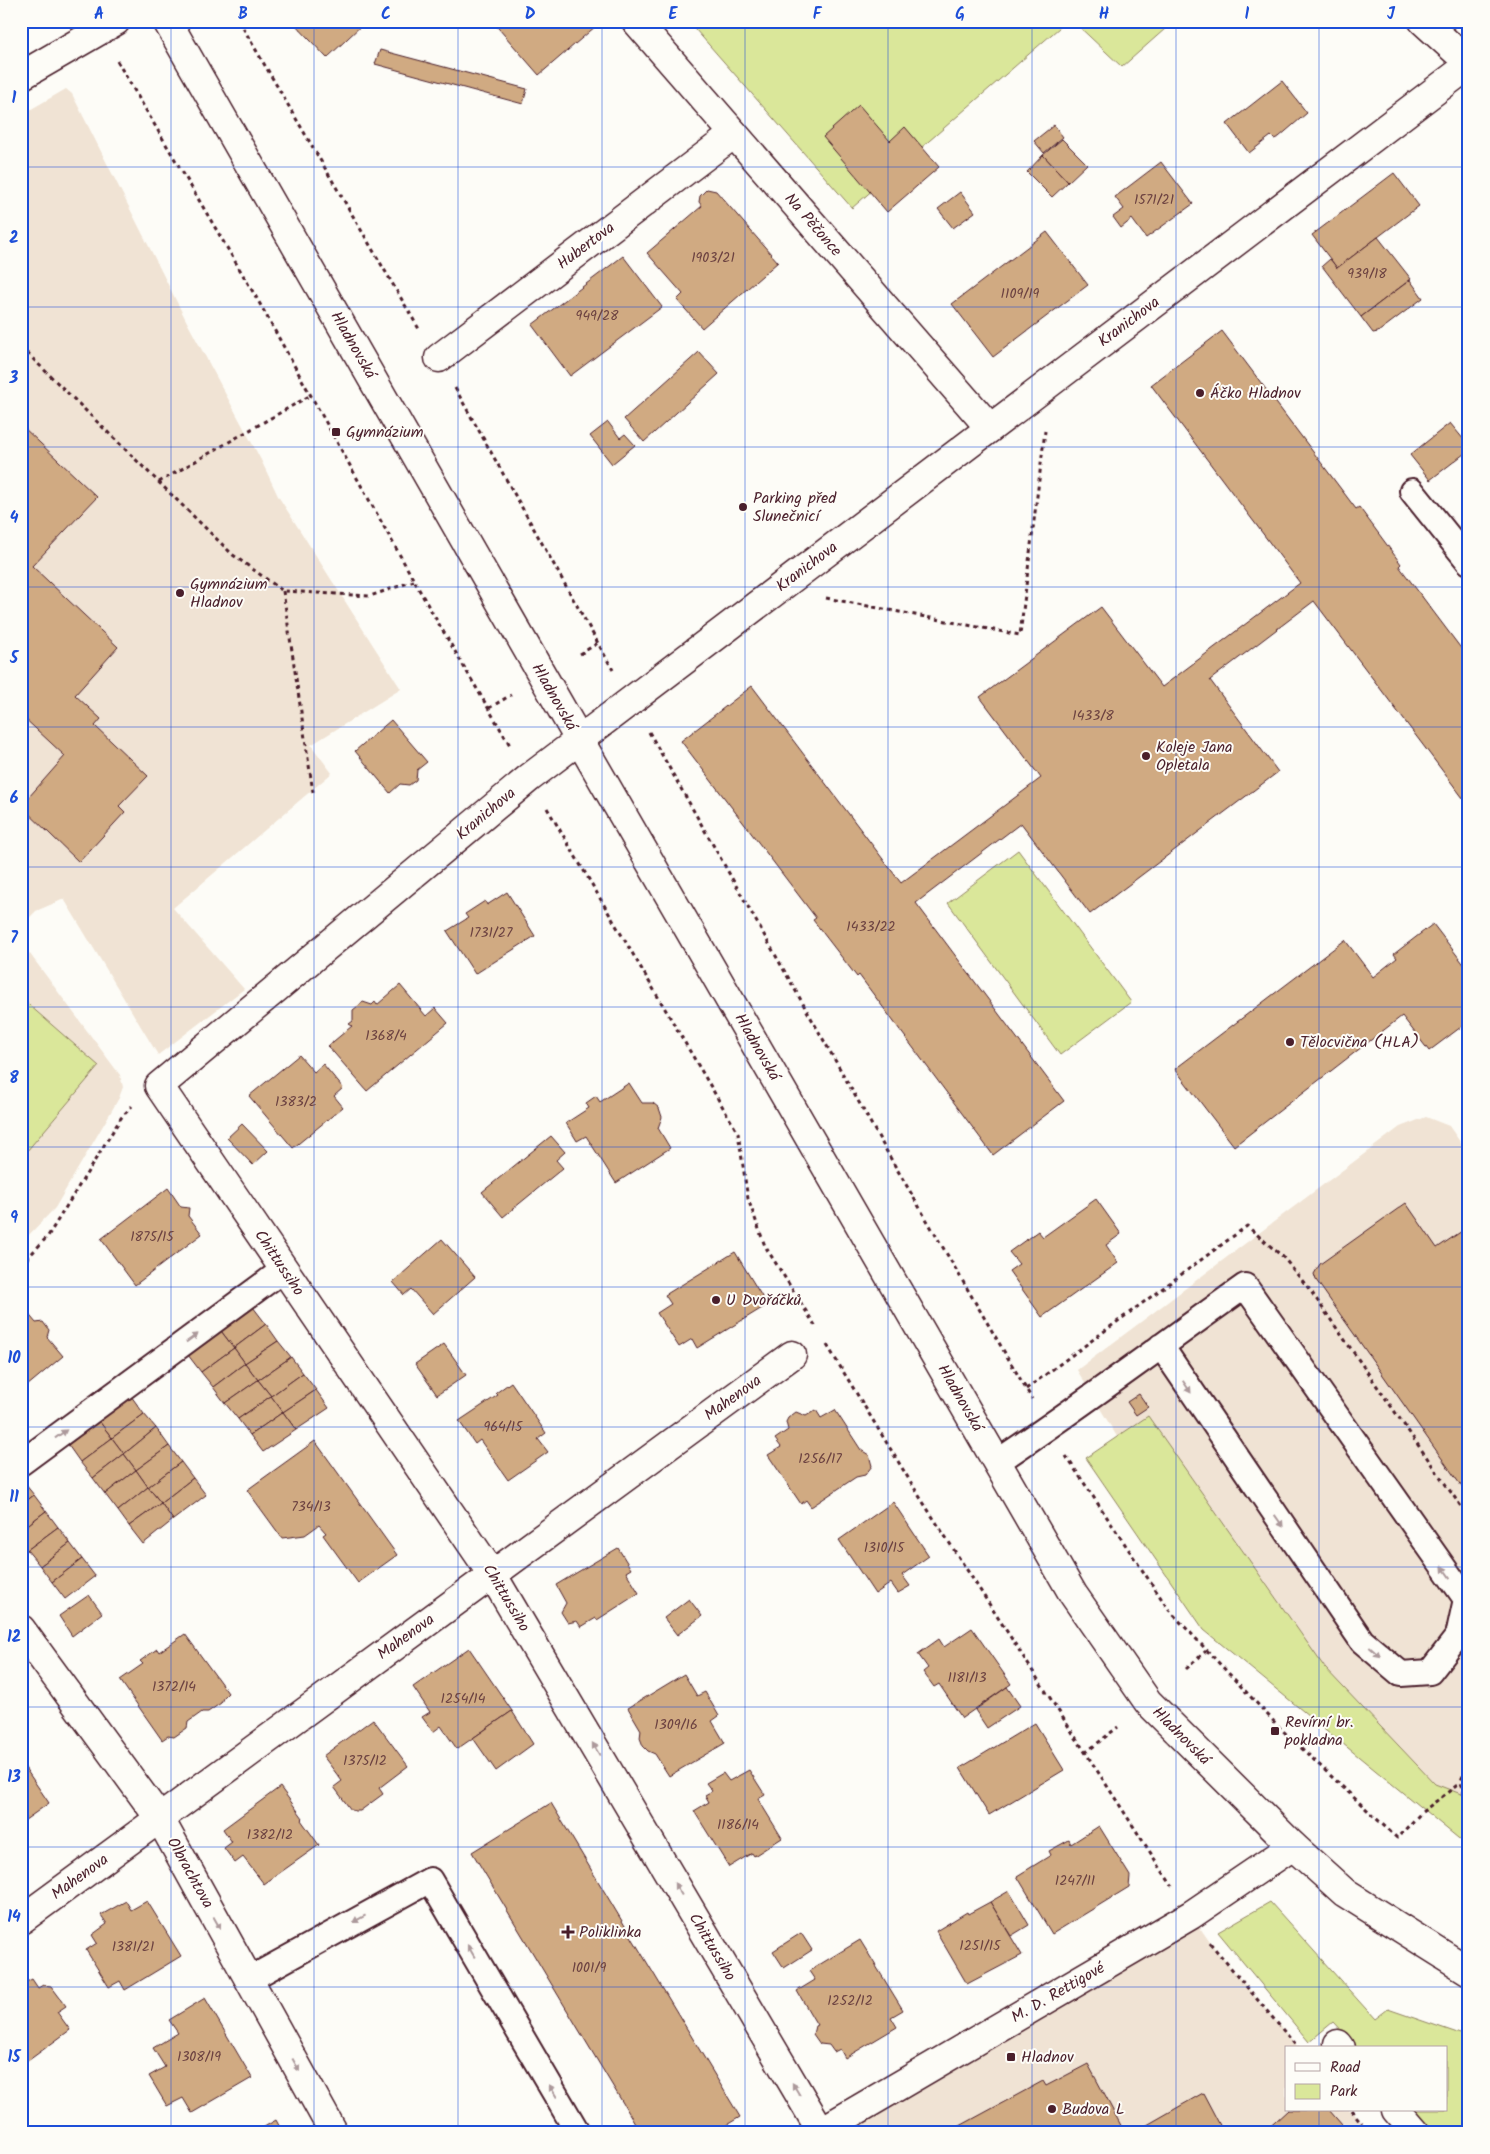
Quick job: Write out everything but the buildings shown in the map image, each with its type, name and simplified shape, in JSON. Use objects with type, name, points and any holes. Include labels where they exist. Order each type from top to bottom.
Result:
[{"type":"street","name":"Hladnovská","points":[[167,21],[1073,1594],[1148,1702],[1293,1846],[1345,1893],[1469,1971]]},
{"type":"street","name":"Na Pěčonce","points":[[636,21],[990,428]]},
{"type":"street","points":[[1423,21],[1469,64]]},
{"type":"street","points":[[21,76],[108,26]]},
{"type":"street","name":"Kranichova","points":[[159,1086],[530,778],[1469,64]]},
{"type":"street","name":"Hubertova","points":[[439,358],[734,134]]},
{"type":"street","name":"Chittussiho","points":[[159,1086],[492,1574],[820,2132]]},
{"type":"street","name":"Mahenova","points":[[21,1920],[792,1356]]},
{"type":"street","name":"Olbrachtova","points":[[21,1629],[160,1820],[334,2133]]},
{"type":"street","name":"M. D. Rettigové","points":[[820,2132],[1191,1915],[1293,1846]]},
{"type":"street","points":[[1398,2112],[1416,2133]]},
{"type":"lane","points":[[1412,490],[1469,562]]},
{"type":"lane","points":[[21,1462],[284,1270]]},
{"type":"lane","points":[[997,1462],[1048,1428],[1160,1346],[1245,1286],[1466,1599],[1458,1636],[1430,1672],[1401,1674],[1362,1641],[1160,1346]]},
{"type":"lane","points":[[248,1980],[430,1880],[578,2133]]},
{"type":"path","points":[[239,21],[418,327],[439,358],[598,643],[891,1159],[1048,1428],[1170,1610],[1206,1651],[1281,1729],[1397,1838],[1422,1812],[1460,1783],[1469,1761]]},
{"type":"path","points":[[108,26],[414,580],[738,1133],[748,1199],[765,1246],[821,1336]]},
{"type":"path","points":[[27,353],[233,555],[283,591],[370,596],[414,580]]},
{"type":"path","points":[[778,589],[1020,635],[1050,382]]},
{"type":"path","points":[[159,482],[312,395]]},
{"type":"path","points":[[283,591],[313,792]]},
{"type":"path","points":[[580,654],[598,643]]},
{"type":"path","points":[[488,708],[511,695]]},
{"type":"path","points":[[21,1265],[48,1236],[64,1213],[121,1118],[138,1100],[159,1086]]},
{"type":"path","points":[[826,1344],[921,1499],[1191,1915],[1214,1948],[1296,2046]]},
{"type":"path","points":[[1186,1669],[1206,1651]]},
{"type":"path","points":[[1085,1753],[1118,1728]]},
{"type":"path","points":[[1460,1783],[1469,1805]]},
{"type":"shaded area","name":"Gymnázium Hladnov","points":[[66,89],[72,94],[189,326],[261,460],[278,496],[401,689],[311,745],[332,773],[173,908],[244,989],[158,1055],[64,899],[36,911],[21,926],[21,115]]},
{"type":"shaded area","points":[[21,942],[120,1075],[123,1087],[119,1098],[55,1208],[21,1243]]},
{"type":"shaded area","points":[[1426,1117],[1449,1126],[1465,1149],[1469,1146],[1469,1847],[1359,1757],[1191,1560],[1077,1370],[1400,1127]]},
{"type":"shaded area","points":[[1191,1915],[1214,1948],[1296,2046],[1285,2046],[1285,2112],[1354,2112],[1371,2133],[822,2133]]},
{"type":"green space","points":[[688,21],[1067,21],[852,208]]},
{"type":"green space","points":[[1073,21],[1174,21],[1122,67]]},
{"type":"green space","points":[[1018,850],[1131,1002],[1060,1055],[948,903]]},
{"type":"green space","points":[[21,998],[99,1066],[21,1158]]},
{"type":"green space","points":[[1148,1416],[1325,1668],[1435,1784],[1469,1797],[1469,1847],[1204,1630],[1086,1458]]},
{"type":"green space","points":[[1270,1902],[1375,2019],[1388,2009],[1469,2037],[1469,2133],[1435,2133],[1417,2112],[1448,2112],[1448,2046],[1355,2046],[1333,2022],[1309,2042],[1218,1932]]},
{"type":"place","name":"Áčko Hladnov","points":[[1200,393]]},
{"type":"place","name":"Gymnázium","points":[[336,432]]},
{"type":"place","name":"Parking před Slunečnicí","points":[[743,507]]},
{"type":"place","name":"Gymnázium Hladnov","points":[[180,593]]},
{"type":"place","name":"Koleje Jana Opletala","points":[[1146,756]]},
{"type":"place","name":"Tělocvična (HLA)","points":[[1290,1042]]},
{"type":"place","name":"U Dvořáčků","points":[[716,1300]]},
{"type":"place","name":"Revírní br. pokladna","points":[[1275,1731]]},
{"type":"place","name":"Poliklinka","points":[[568,1932]]},
{"type":"place","name":"Hladnov","points":[[1011,2057]]},
{"type":"place","name":"Budova L","points":[[1052,2109]]}]
